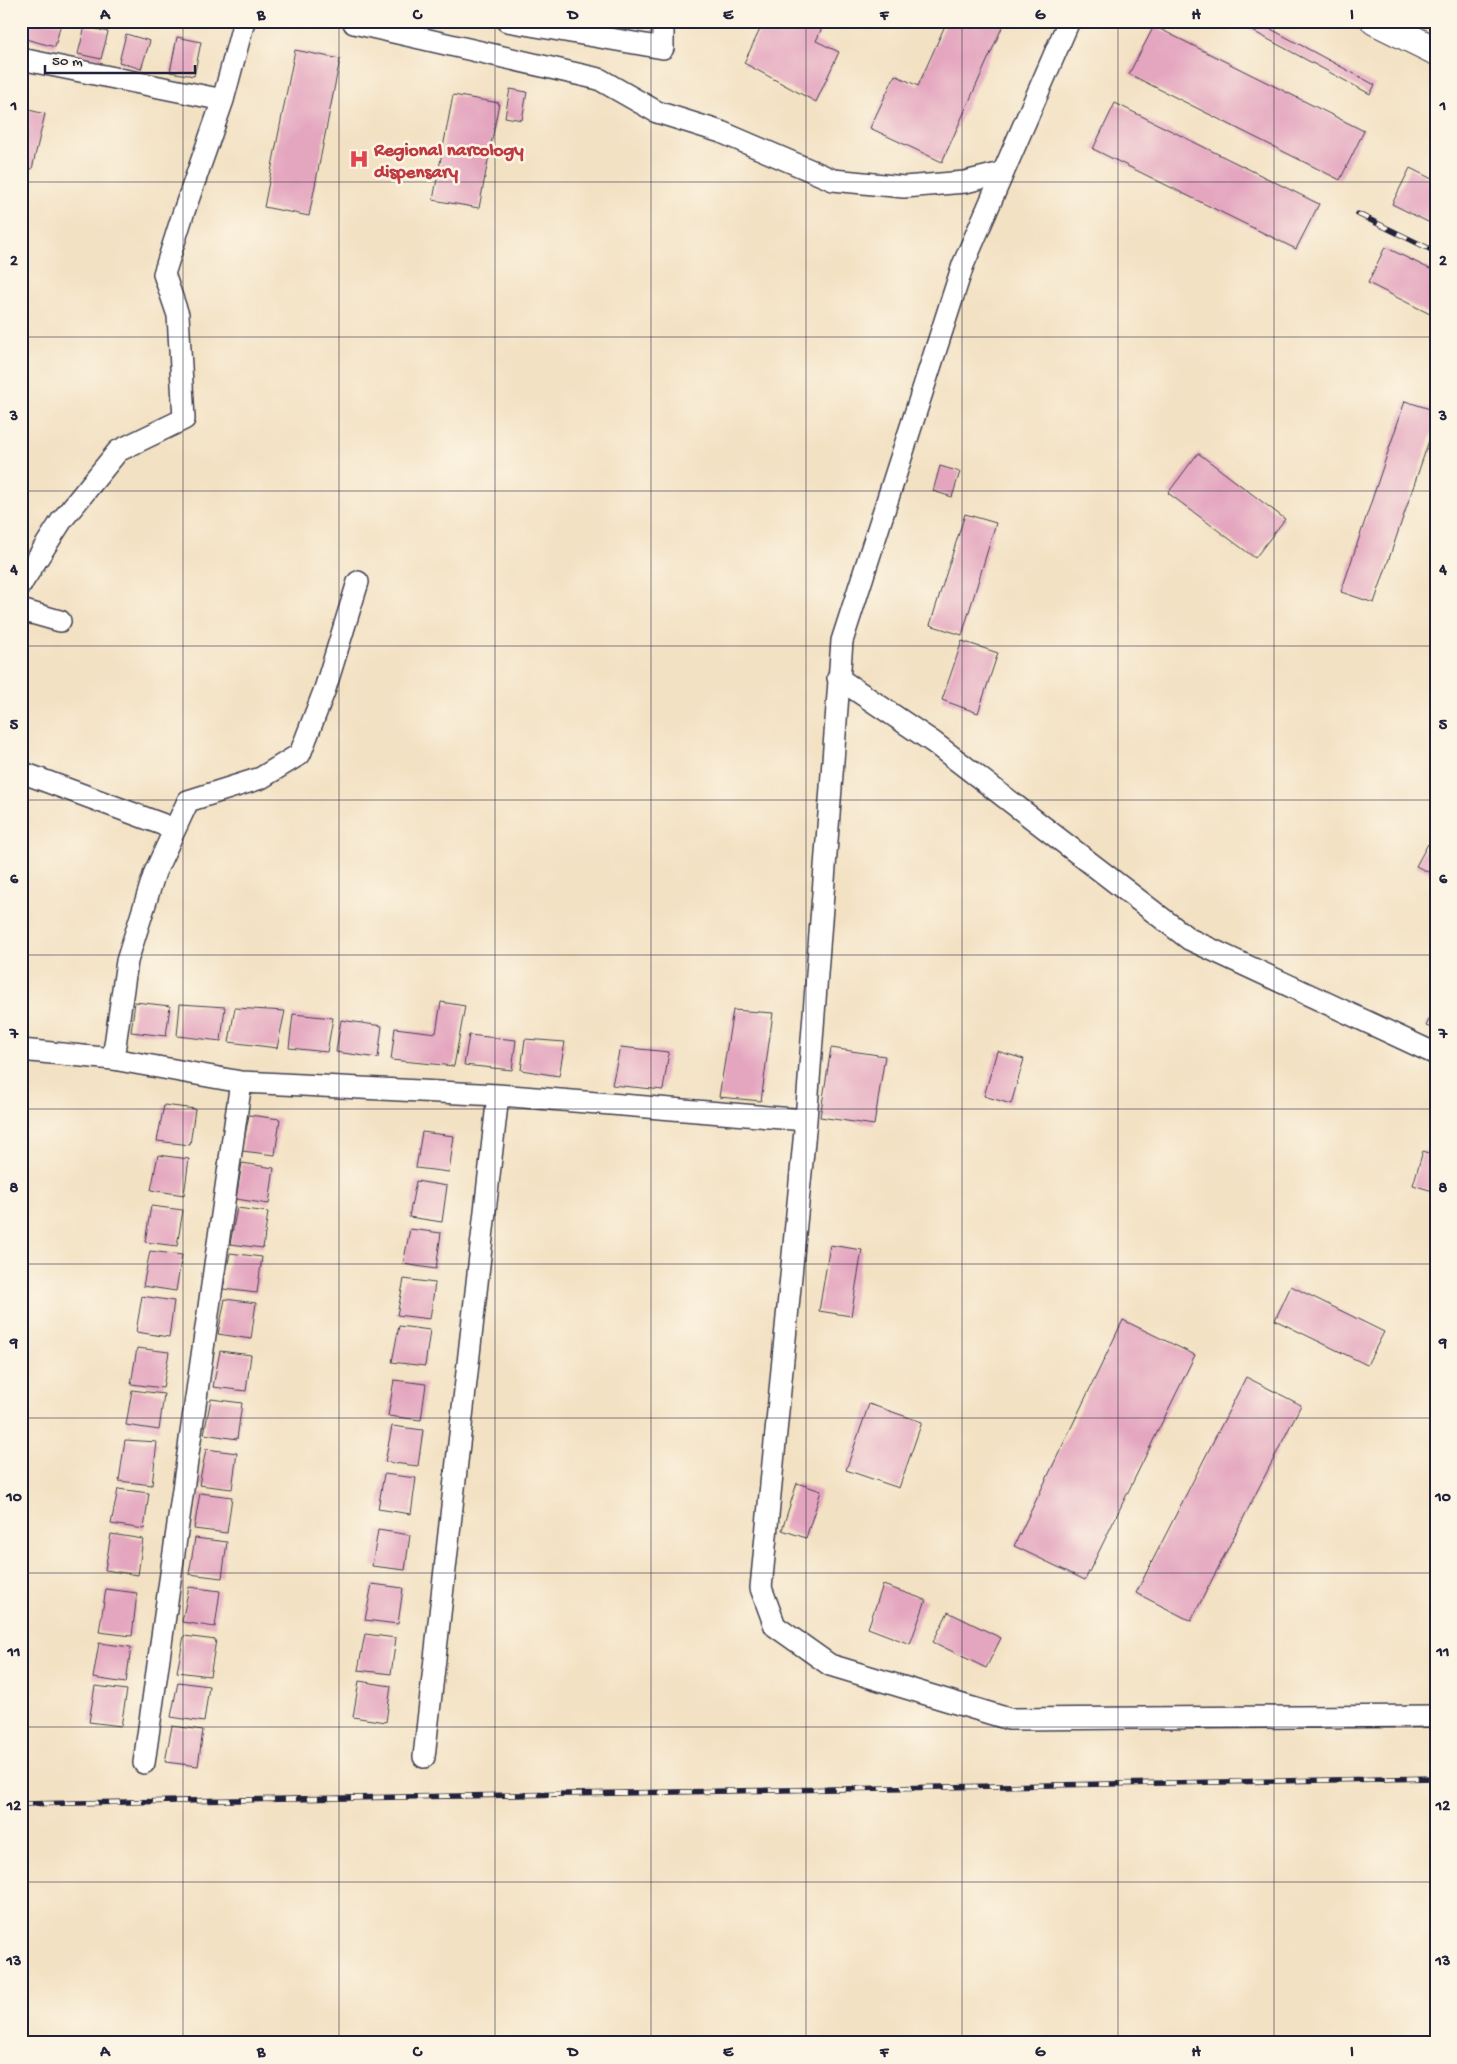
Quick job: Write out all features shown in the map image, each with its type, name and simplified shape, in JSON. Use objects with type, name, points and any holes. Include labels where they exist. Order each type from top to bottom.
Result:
[{"type":"main road","points":[[1375,21],[1436,52]]},
{"type":"street","points":[[21,584],[62,520],[118,451],[184,419],[178,315],[164,274],[183,214],[224,100],[244,21]]},
{"type":"street","points":[[507,21],[663,48],[662,21]]},
{"type":"street","points":[[1069,21],[1002,173],[960,275],[842,641],[806,1120],[761,1588],[775,1626],[830,1665],[1009,1719],[1436,1716]]},
{"type":"street","points":[[354,24],[598,79],[657,112],[721,132],[833,180],[904,187],[965,182],[1002,173]]},
{"type":"street","points":[[21,59],[224,100]]},
{"type":"street","points":[[113,1059],[127,961],[155,872],[188,801],[261,778],[300,754],[324,689],[358,582]]},
{"type":"street","points":[[21,610],[60,621]]},
{"type":"street","points":[[838,678],[932,742],[1189,939],[1436,1054]]},
{"type":"street","points":[[21,772],[175,828]]},
{"type":"street","points":[[21,1050],[113,1059],[241,1082],[498,1095],[806,1120]]},
{"type":"street","points":[[144,1763],[241,1082]]},
{"type":"street","points":[[424,1757],[498,1095]]},
{"type":"building","points":[[26,21],[61,23],[55,47],[22,38]]},
{"type":"building","points":[[764,21],[825,21],[816,41],[839,52],[816,102],[744,63]]},
{"type":"building","points":[[947,21],[1005,21],[942,162],[870,128],[895,75],[918,86]]},
{"type":"building","points":[[1234,21],[1256,21],[1375,85],[1370,94]]},
{"type":"building","points":[[85,26],[108,32],[101,59],[78,54]]},
{"type":"building","points":[[1154,26],[1364,131],[1340,180],[1129,74]]},
{"type":"building","points":[[126,34],[150,41],[141,69],[119,62]]},
{"type":"building","points":[[177,37],[201,42],[194,76],[170,72]]},
{"type":"building","points":[[295,50],[340,59],[309,216],[264,207]]},
{"type":"building","points":[[510,89],[527,92],[522,120],[505,117]]},
{"type":"building","points":[[453,95],[499,103],[479,208],[433,200]]},
{"type":"building","points":[[1115,103],[1319,204],[1296,249],[1093,149]]},
{"type":"building","points":[[21,108],[45,114],[32,169],[21,166]]},
{"type":"building","points":[[1410,168],[1436,181],[1436,226],[1392,204]]},
{"type":"building","points":[[1385,247],[1436,272],[1436,317],[1368,283]]},
{"type":"building","points":[[1405,401],[1436,411],[1436,420],[1374,603],[1341,592]]},
{"type":"building","points":[[1198,453],[1285,519],[1255,558],[1168,493]]},
{"type":"building","points":[[940,466],[960,472],[952,497],[933,491]]},
{"type":"building","points":[[965,514],[996,523],[962,635],[930,625]]},
{"type":"building","points":[[962,641],[998,653],[978,713],[942,700]]},
{"type":"building","points":[[1428,844],[1436,848],[1436,876],[1416,866]]},
{"type":"building","points":[[135,1002],[170,1006],[166,1036],[131,1032]]},
{"type":"building","points":[[441,1002],[465,1006],[454,1066],[391,1060],[395,1028],[436,1033]]},
{"type":"building","points":[[180,1004],[225,1007],[221,1041],[177,1036]]},
{"type":"building","points":[[1436,1004],[1436,1030],[1426,1026]]},
{"type":"building","points":[[235,1008],[285,1011],[277,1048],[229,1042]]},
{"type":"building","points":[[733,1010],[773,1013],[761,1101],[719,1097]]},
{"type":"building","points":[[293,1014],[333,1018],[327,1052],[289,1048]]},
{"type":"building","points":[[341,1020],[382,1026],[378,1058],[336,1052]]},
{"type":"building","points":[[469,1035],[516,1040],[512,1070],[464,1065]]},
{"type":"building","points":[[525,1039],[565,1042],[559,1076],[521,1070]]},
{"type":"building","points":[[620,1047],[669,1052],[663,1090],[612,1085]]},
{"type":"building","points":[[831,1048],[885,1056],[874,1125],[820,1117]]},
{"type":"building","points":[[997,1051],[1024,1059],[1011,1104],[984,1096]]},
{"type":"building","points":[[164,1105],[195,1109],[190,1145],[157,1141]]},
{"type":"building","points":[[249,1115],[280,1119],[275,1155],[242,1151]]},
{"type":"building","points":[[422,1132],[454,1136],[449,1172],[416,1168]]},
{"type":"building","points":[[1423,1151],[1436,1155],[1436,1192],[1413,1185]]},
{"type":"building","points":[[158,1155],[189,1159],[184,1195],[151,1190]]},
{"type":"building","points":[[242,1163],[274,1168],[269,1204],[236,1199]]},
{"type":"building","points":[[416,1181],[447,1186],[442,1222],[409,1217]]},
{"type":"building","points":[[151,1206],[183,1210],[177,1246],[145,1242]]},
{"type":"building","points":[[237,1208],[268,1212],[263,1248],[230,1244]]},
{"type":"building","points":[[410,1229],[441,1233],[436,1269],[403,1264]]},
{"type":"building","points":[[830,1245],[862,1250],[851,1316],[819,1311]]},
{"type":"building","points":[[150,1251],[182,1255],[176,1291],[143,1286]]},
{"type":"building","points":[[230,1253],[262,1257],[257,1293],[223,1289]]},
{"type":"building","points":[[404,1279],[435,1283],[430,1319],[397,1315]]},
{"type":"building","points":[[1291,1286],[1384,1332],[1367,1365],[1275,1320]]},
{"type":"building","points":[[142,1296],[174,1301],[169,1337],[136,1332]]},
{"type":"building","points":[[225,1299],[256,1303],[251,1339],[218,1334]]},
{"type":"building","points":[[1123,1320],[1195,1355],[1085,1580],[1014,1546]]},
{"type":"building","points":[[399,1326],[430,1330],[425,1366],[392,1362]]},
{"type":"building","points":[[137,1348],[169,1352],[163,1388],[131,1384]]},
{"type":"building","points":[[220,1351],[251,1355],[246,1391],[213,1387]]},
{"type":"building","points":[[1246,1377],[1301,1405],[1191,1621],[1136,1593]]},
{"type":"building","points":[[394,1380],[426,1384],[421,1420],[388,1416]]},
{"type":"building","points":[[132,1390],[164,1394],[159,1430],[126,1425]]},
{"type":"building","points":[[211,1399],[242,1403],[237,1439],[204,1434]]},
{"type":"building","points":[[869,1404],[922,1422],[899,1488],[846,1470]]},
{"type":"building","points":[[392,1426],[423,1430],[418,1466],[385,1462]]},
{"type":"building","points":[[125,1440],[157,1442],[152,1485],[119,1481]]},
{"type":"building","points":[[206,1449],[237,1453],[232,1489],[199,1485]]},
{"type":"building","points":[[384,1474],[416,1478],[411,1514],[378,1509]]},
{"type":"building","points":[[797,1483],[821,1491],[806,1538],[782,1530]]},
{"type":"building","points":[[118,1489],[149,1493],[144,1529],[111,1524]]},
{"type":"building","points":[[200,1493],[232,1497],[227,1533],[194,1529]]},
{"type":"building","points":[[378,1530],[410,1535],[405,1570],[372,1566]]},
{"type":"building","points":[[111,1534],[143,1539],[138,1575],[105,1570]]},
{"type":"building","points":[[195,1538],[227,1542],[222,1578],[189,1574]]},
{"type":"building","points":[[372,1584],[403,1588],[398,1624],[365,1620]]},
{"type":"building","points":[[883,1585],[926,1600],[910,1644],[868,1628]]},
{"type":"building","points":[[189,1587],[220,1591],[215,1627],[182,1622]]},
{"type":"building","points":[[106,1589],[137,1593],[132,1636],[99,1632]]},
{"type":"building","points":[[948,1612],[1001,1638],[986,1668],[933,1642]]},
{"type":"building","points":[[365,1634],[396,1638],[391,1674],[358,1670]]},
{"type":"building","points":[[184,1636],[216,1640],[210,1676],[177,1672]]},
{"type":"building","points":[[99,1643],[131,1647],[126,1683],[93,1678]]},
{"type":"building","points":[[359,1681],[391,1686],[386,1722],[353,1717]]},
{"type":"building","points":[[178,1682],[209,1686],[204,1722],[171,1717]]},
{"type":"building","points":[[95,1686],[127,1690],[121,1726],[89,1722]]},
{"type":"building","points":[[172,1726],[203,1730],[198,1766],[165,1762]]},
{"type":"railway","points":[[1358,214],[1436,252]]},
{"type":"railway","points":[[21,1804],[1436,1778]]},
{"type":"place","name":"Regional narcology dispensary","points":[[359,159]]}]
